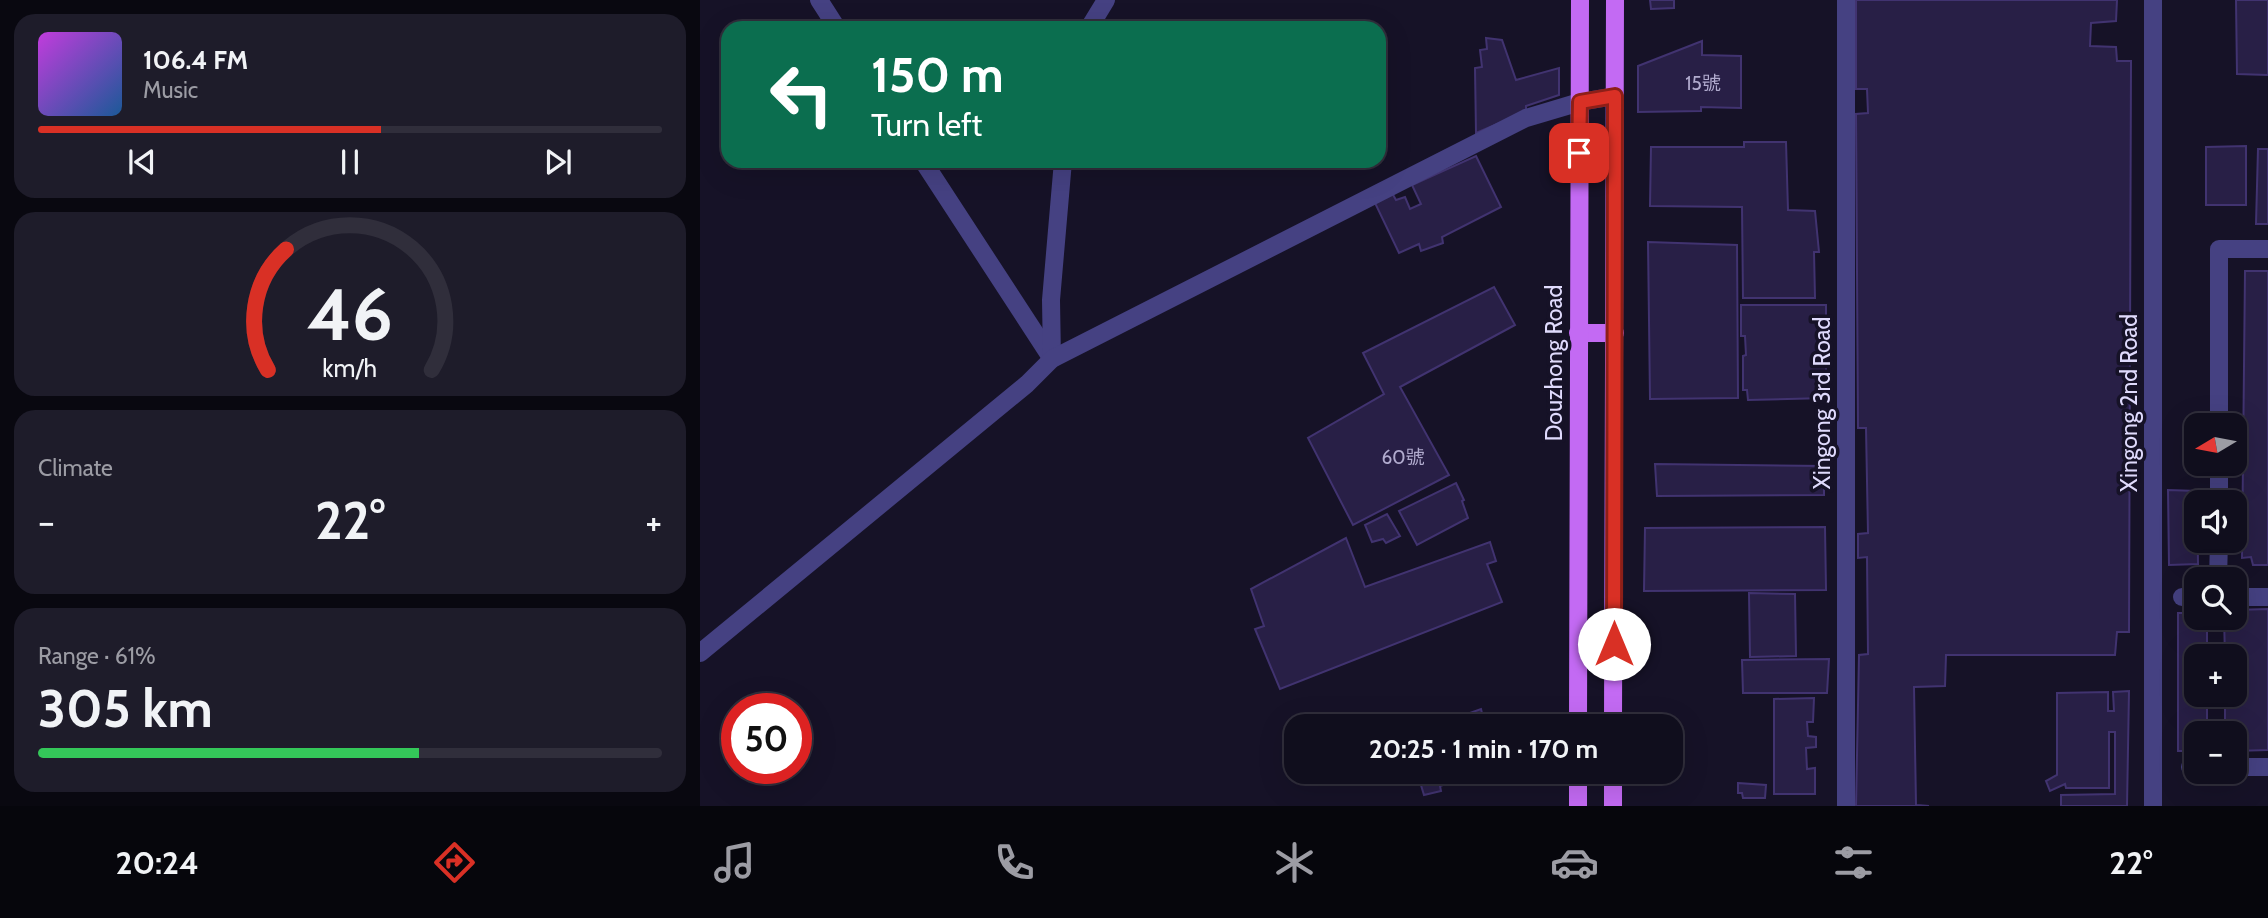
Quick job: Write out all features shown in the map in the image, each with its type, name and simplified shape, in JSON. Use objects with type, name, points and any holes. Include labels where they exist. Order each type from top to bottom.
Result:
[{"type":"main road","name":"Douzhong Road","points":[[1578,714],[1580,0]]},
{"type":"main road","points":[[1613,714],[1615,0]]},
{"type":"main road","points":[[1578,333],[1615,333]]},
{"type":"main road","points":[[1578,784],[1578,806]]},
{"type":"main road","points":[[1613,784],[1613,806]]},
{"type":"street","points":[[819,0],[832,21]]},
{"type":"street","points":[[1092,21],[1106,0]]},
{"type":"street","name":"Xingong 3rd Road","points":[[1846,0],[1846,806]]},
{"type":"street","name":"Xingong 2nd Road","points":[[2153,0],[2153,806]]},
{"type":"street","points":[[700,653],[1027,384],[1052,359],[1526,118],[1580,102],[1615,96]]},
{"type":"street","points":[[928,168],[1052,359]]},
{"type":"street","points":[[1052,359],[1051,300],[1062,168]]},
{"type":"street","points":[[2219,413],[2219,249],[2268,249]]},
{"type":"street","points":[[2247,597],[2268,597]]},
{"type":"street","points":[[2247,767],[2268,767]]},
{"type":"building","points":[[1650,0],[1674,0],[1674,8],[1651,9]]},
{"type":"building","points":[[1856,0],[2117,0],[2116,21],[2091,23],[2090,46],[2116,47],[2117,61],[2131,61],[2129,632],[2117,632],[2115,655],[1946,655],[1945,686],[1914,687],[1916,805],[1929,806],[1856,806],[1859,655],[1868,654],[1867,557],[1858,558],[1858,534],[1868,533],[1866,428],[1858,428],[1856,114],[1868,113],[1867,89],[1856,89]]},
{"type":"building","points":[[2236,0],[2268,0],[2268,75],[2237,74]]},
{"type":"building","points":[[1486,38],[1502,40],[1516,80],[1559,68],[1559,95],[1526,106],[1526,112],[1476,133],[1475,68],[1482,67],[1480,50],[1487,49]]},
{"type":"building","points":[[1702,41],[1702,55],[1741,56],[1741,108],[1701,107],[1701,111],[1638,112],[1638,66]]},
{"type":"building","points":[[1744,142],[1786,142],[1788,210],[1815,211],[1819,252],[1814,252],[1815,298],[1743,298],[1742,207],[1650,206],[1651,147],[1744,147]]},
{"type":"building","points":[[2246,146],[2246,205],[2206,205],[2206,147]]},
{"type":"building","points":[[2258,149],[2268,149],[2268,224],[2256,224]]},
{"type":"building","points":[[1476,156],[1501,207],[1442,237],[1443,243],[1421,251],[1419,244],[1399,253],[1375,203],[1392,193],[1396,200],[1405,197],[1410,209],[1421,204],[1412,185]]},
{"type":"building","points":[[1648,242],[1737,245],[1738,398],[1650,399]]},
{"type":"building","points":[[2245,271],[2268,271],[2268,565],[2253,565],[2251,557],[2242,558],[2242,553],[2247,553],[2247,490],[2243,490],[2243,476],[2247,476],[2247,413],[2244,413]]},
{"type":"building","points":[[1494,287],[1515,325],[1400,387],[1449,475],[1353,525],[1308,438],[1384,394],[1363,353]]},
{"type":"building","points":[[1741,305],[1826,305],[1826,398],[1748,400],[1747,390],[1743,390],[1743,356],[1746,355],[1745,336],[1741,336]]},
{"type":"building","points":[[1655,464],[1824,466],[1824,495],[1657,496]]},
{"type":"building","points":[[1456,483],[1468,518],[1417,545],[1399,511]]},
{"type":"building","points":[[2168,490],[2184,491],[2184,553],[2198,553],[2198,564],[2169,565]]},
{"type":"building","points":[[1387,514],[1400,536],[1386,543],[1383,539],[1372,542],[1365,525]]},
{"type":"building","points":[[1825,527],[1826,590],[1644,591],[1645,528]]},
{"type":"building","points":[[1346,538],[1365,587],[1490,542],[1496,561],[1487,564],[1502,602],[1280,689],[1255,629],[1264,626],[1251,589]]},
{"type":"building","points":[[1749,593],[1795,594],[1796,656],[1750,657]]},
{"type":"building","points":[[2268,609],[2268,750],[2247,751],[2247,721],[2225,721],[2225,707],[2247,707],[2247,644],[2225,644],[2224,630],[2247,630],[2247,610]]},
{"type":"building","points":[[2178,613],[2184,613],[2184,630],[2207,630],[2207,644],[2184,644],[2184,707],[2207,707],[2207,721],[2184,721],[2184,751],[2178,751]]},
{"type":"building","points":[[1829,659],[1827,693],[1743,693],[1742,660]]},
{"type":"building","points":[[2129,691],[2127,806],[2061,806],[2061,795],[2115,794],[2115,732],[2109,732],[2109,788],[2066,788],[2065,784],[2050,791],[2046,781],[2057,775],[2057,693],[2108,692],[2108,711],[2114,711],[2113,692]]},
{"type":"building","points":[[1814,698],[1813,722],[1807,722],[1808,736],[1816,737],[1816,747],[1806,748],[1807,769],[1815,768],[1815,794],[1774,794],[1774,699]]},
{"type":"building","points":[[1481,709],[1482,714],[1467,714]]},
{"type":"building","points":[[1738,783],[1766,785],[1765,798],[1743,798],[1742,793],[1738,793]]},
{"type":"building","points":[[1421,784],[1446,784],[1440,786],[1441,791],[1424,795]]},
{"type":"route","points":[[1579,153],[1580,102],[1615,96],[1614,644]]}]
